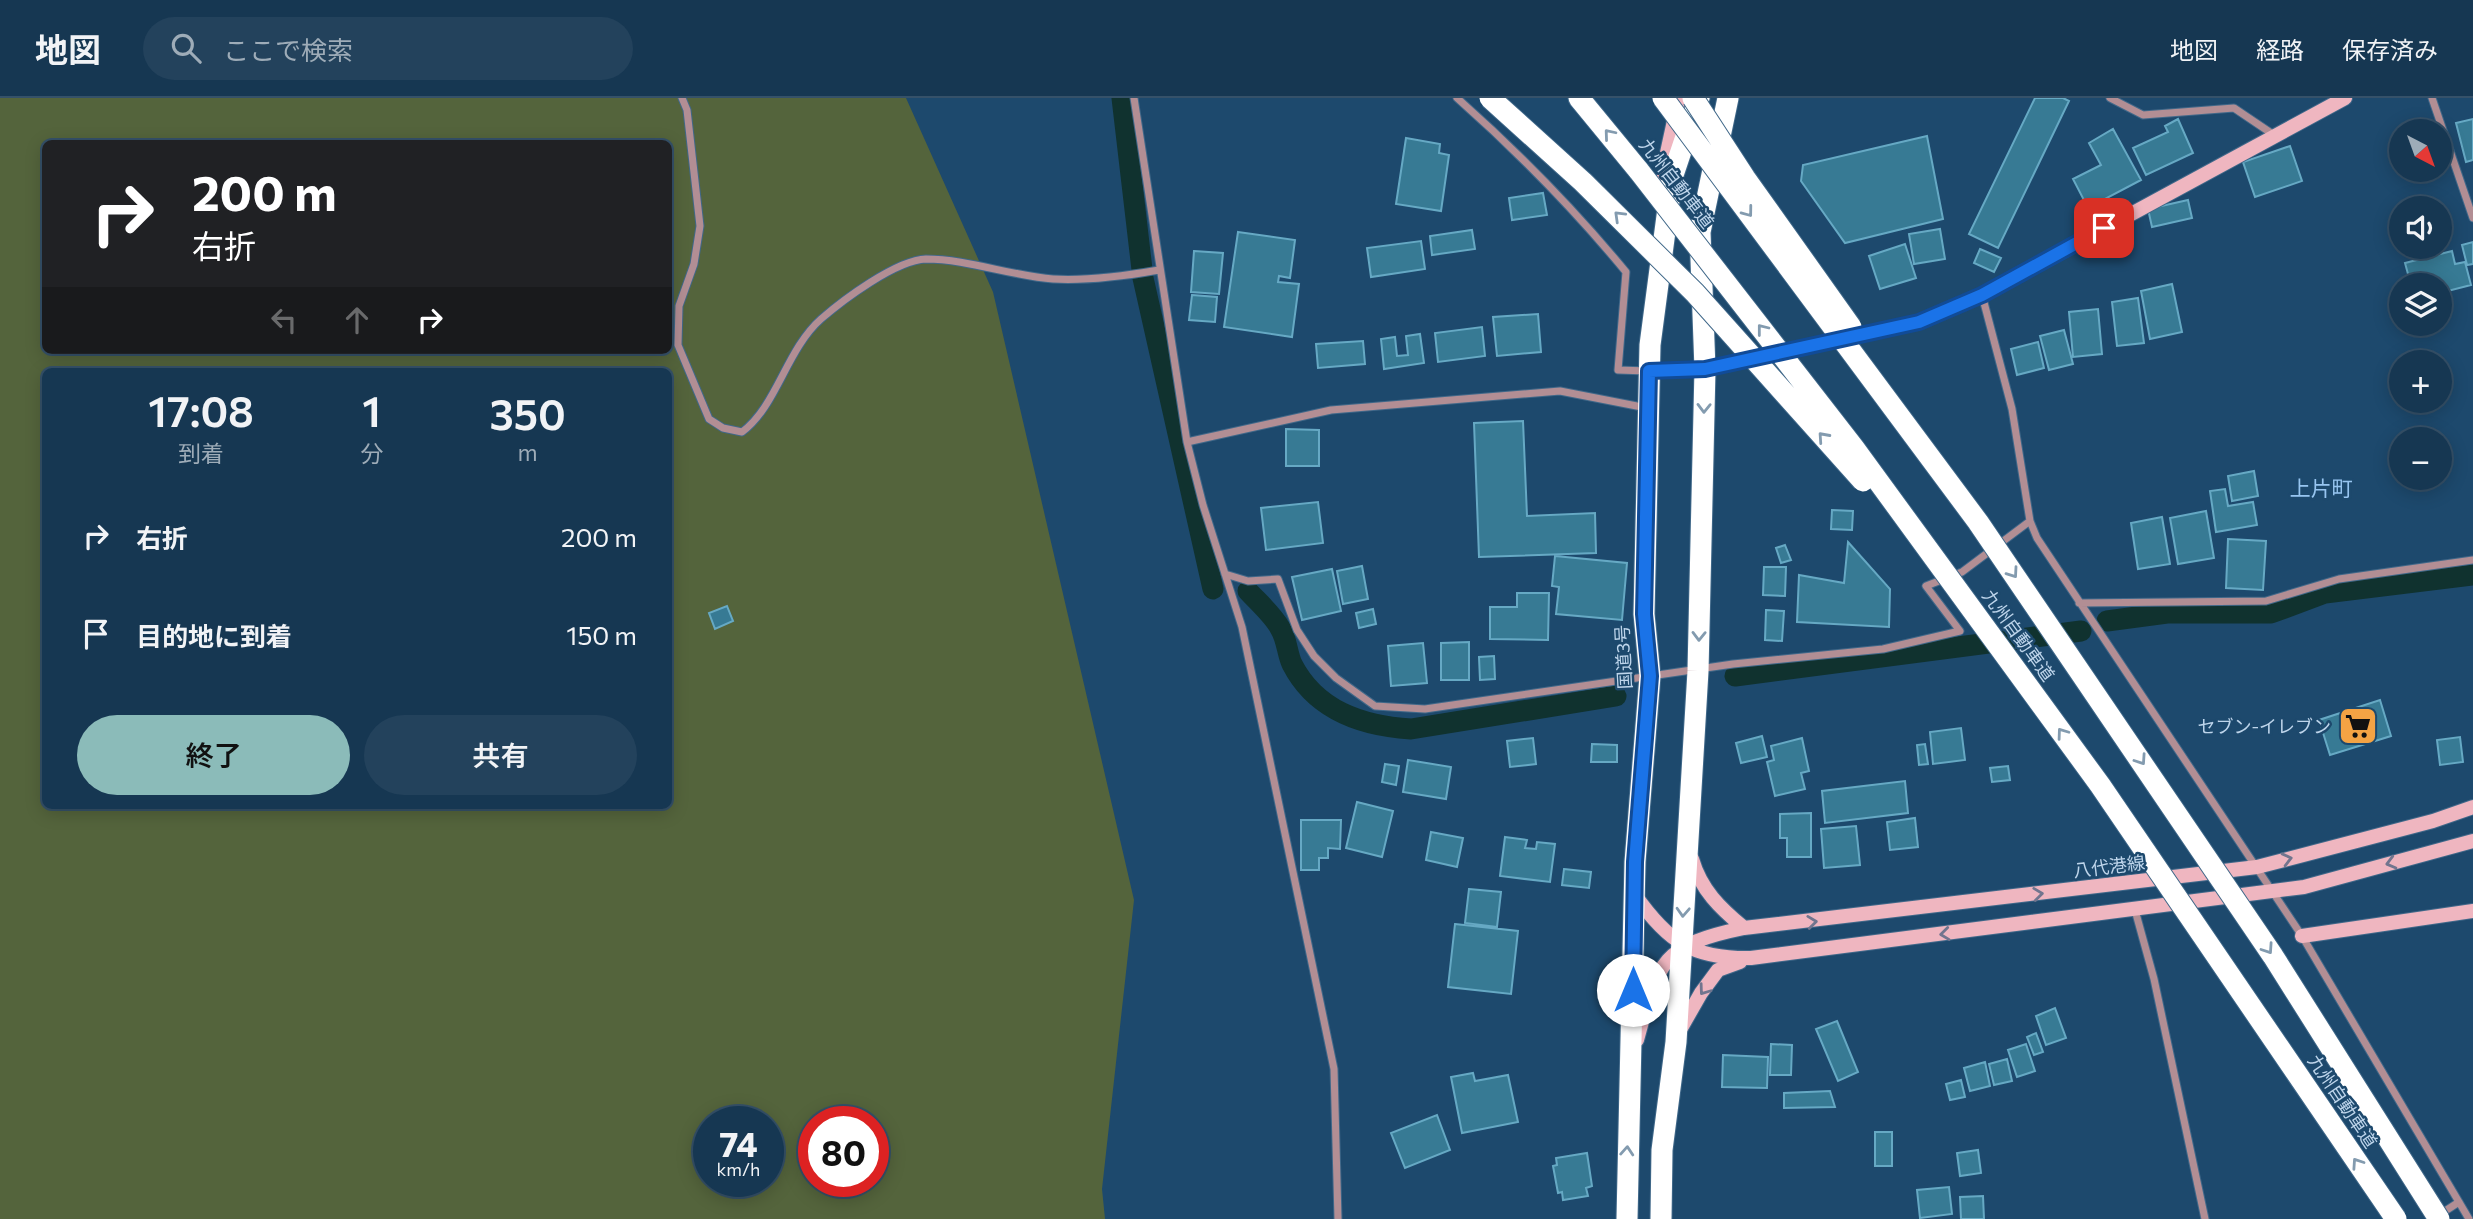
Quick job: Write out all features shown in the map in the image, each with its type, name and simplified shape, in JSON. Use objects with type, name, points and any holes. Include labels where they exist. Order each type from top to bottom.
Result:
[{"type":"highway","points":[[1490,98],[1583,182],[1695,293],[1950,579]]},
{"type":"highway","name":"九州自動車道","points":[[1579,98],[1854,448],[1950,579],[2100,785],[2396,1219]]},
{"type":"highway","name":"九州自動車道","points":[[1663,98],[1978,522],[2273,956],[2439,1219]]},
{"type":"highway","points":[[1693,98],[1745,178],[1925,433],[1978,522]]},
{"type":"highway","name":"国道3号","points":[[1627,1219],[1626,1163],[1633,1055],[1634,895],[1650,676],[1644,614],[1650,345],[1672,178],[1699,98]]},
{"type":"highway","points":[[1661,1219],[1661,1150],[1676,1042],[1698,670],[1705,369],[1700,232],[1728,98]]},
{"type":"main road","points":[[1650,345],[1665,162],[1679,98]]},
{"type":"main road","points":[[1649,371],[1705,369],[1919,322],[1982,295],[2346,98]]},
{"type":"main road","name":"八代港線","points":[[1633,1055],[1649,996],[1661,965],[1681,946],[1706,936],[1744,928],[2257,867],[2433,821],[2473,807]]},
{"type":"main road","points":[[1634,895],[1664,932],[1681,946],[1721,958],[1751,958],[2304,887],[2473,841]]},
{"type":"main road","points":[[1687,845],[1697,877],[1716,904],[1744,928]]},
{"type":"main road","points":[[2302,936],[2473,911]]},
{"type":"main road","points":[[1676,1042],[1685,1018],[1718,970],[1751,958]]},
{"type":"street","points":[[682,98],[687,110],[700,226],[694,264],[679,306],[678,345],[696,395],[709,419],[723,428],[742,432],[756,421],[795,350],[820,320],[861,290],[903,265],[926,259],[1053,279],[1121,277],[1159,270]]},
{"type":"street","points":[[1134,98],[1187,442],[1242,628],[1334,1069],[1338,1219]]},
{"type":"street","points":[[1457,98],[1582,219],[1626,272],[1618,370],[1649,371]]},
{"type":"street","points":[[2110,98],[2143,115],[2234,108],[2274,135]]},
{"type":"street","points":[[2234,98],[2234,108]]},
{"type":"street","points":[[2432,98],[2473,218]]},
{"type":"street","points":[[1982,295],[2012,409],[2030,520],[2079,603],[2302,936],[2469,1219]]},
{"type":"street","points":[[1187,442],[1331,410],[1560,391],[1648,408]]},
{"type":"street","points":[[1225,574],[1248,581],[1278,579],[1297,631],[1314,656],[1336,678],[1375,706],[1424,709],[1650,676],[1883,649],[1960,631],[1926,586],[1962,572],[2030,520]]},
{"type":"street","points":[[2079,603],[2266,601],[2339,579],[2473,560]]},
{"type":"street","points":[[2135,910],[2157,992],[2205,1219]]},
{"type":"street","points":[[2432,1219],[2459,1202]]},
{"type":"green space","points":[[0,98],[906,98],[993,292],[1134,900],[1102,1189],[1105,1219],[0,1219]]},
{"type":"building","points":[[2035,98],[2063,98],[2069,101],[1998,248],[1969,234]]},
{"type":"building","points":[[2178,119],[2193,153],[2146,175],[2133,148],[2168,132],[2165,126]]},
{"type":"building","points":[[2473,119],[2473,160],[2466,162],[2456,123]]},
{"type":"building","points":[[2113,129],[2141,180],[2088,208],[2073,179],[2101,165],[2089,143]]},
{"type":"building","points":[[1927,136],[1943,219],[1845,243],[1801,181],[1803,165]]},
{"type":"building","points":[[1406,138],[1440,144],[1439,153],[1449,155],[1441,211],[1396,204]]},
{"type":"building","points":[[2290,146],[2302,181],[2255,197],[2243,162]]},
{"type":"building","points":[[1543,193],[1547,215],[1512,220],[1509,198]]},
{"type":"building","points":[[2188,200],[2192,218],[2152,227],[2148,209]]},
{"type":"building","points":[[1940,229],[1945,259],[1914,264],[1909,234]]},
{"type":"building","points":[[1472,230],[1475,249],[1432,255],[1430,236]]},
{"type":"building","points":[[1238,232],[1295,240],[1290,278],[1279,276],[1278,282],[1299,284],[1292,337],[1224,327]]},
{"type":"building","points":[[1421,241],[1425,269],[1371,277],[1367,248]]},
{"type":"building","points":[[2473,242],[2473,264],[2467,265],[2462,245]]},
{"type":"building","points":[[1905,244],[1916,278],[1880,289],[1869,256]]},
{"type":"building","points":[[1980,249],[2001,258],[1994,272],[1974,263]]},
{"type":"building","points":[[1194,251],[1223,253],[1219,294],[1191,292]]},
{"type":"building","points":[[2452,251],[2455,264],[2465,262],[2471,285],[2452,290],[2452,273],[2408,273],[2405,263],[2421,259],[2452,259]]},
{"type":"building","points":[[2172,284],[2182,332],[2150,339],[2141,291]]},
{"type":"building","points":[[1192,295],[1217,297],[1215,322],[1189,320]]},
{"type":"building","points":[[2138,298],[2144,343],[2117,346],[2112,302]]},
{"type":"building","points":[[2098,309],[2102,354],[2073,357],[2069,312]]},
{"type":"building","points":[[1538,314],[1541,352],[1497,356],[1493,317]]},
{"type":"building","points":[[1482,327],[1485,356],[1438,362],[1435,333]]},
{"type":"building","points":[[2064,330],[2073,364],[2049,370],[2040,336]]},
{"type":"building","points":[[1420,334],[1424,363],[1384,369],[1381,339],[1395,337],[1397,356],[1408,355],[1406,336]]},
{"type":"building","points":[[1363,341],[1365,364],[1318,368],[1316,344]]},
{"type":"building","points":[[2038,342],[2044,368],[2017,375],[2011,349]]},
{"type":"building","points":[[1523,421],[1527,516],[1595,513],[1596,553],[1479,557],[1474,423]]},
{"type":"building","points":[[1286,429],[1319,430],[1319,466],[1286,466]]},
{"type":"building","points":[[2254,471],[2258,496],[2232,501],[2228,476]]},
{"type":"building","points":[[2225,489],[2228,506],[2253,502],[2257,525],[2216,532],[2210,491]]},
{"type":"building","points":[[1318,502],[1323,543],[1266,550],[1261,508]]},
{"type":"building","points":[[1832,510],[1853,511],[1852,530],[1831,529]]},
{"type":"building","points":[[2206,511],[2214,558],[2178,564],[2170,518]]},
{"type":"building","points":[[2162,517],[2170,564],[2138,569],[2131,523]]},
{"type":"building","points":[[2228,539],[2266,541],[2263,590],[2226,588]]},
{"type":"building","points":[[1848,542],[1890,589],[1889,627],[1797,622],[1799,575],[1844,583]]},
{"type":"building","points":[[1785,545],[1791,560],[1781,563],[1776,548]]},
{"type":"building","points":[[1555,556],[1627,563],[1622,620],[1556,614],[1559,587],[1552,586]]},
{"type":"building","points":[[1362,566],[1368,599],[1343,604],[1337,571]]},
{"type":"building","points":[[1764,567],[1786,567],[1785,596],[1763,595]]},
{"type":"building","points":[[1332,569],[1341,611],[1302,620],[1292,577]]},
{"type":"building","points":[[1517,593],[1549,593],[1548,640],[1490,639],[1490,607],[1517,607]]},
{"type":"building","points":[[727,606],[733,621],[715,629],[709,613]]},
{"type":"building","points":[[1373,609],[1376,624],[1359,628],[1356,613]]},
{"type":"building","points":[[1766,610],[1784,611],[1782,641],[1765,640]]},
{"type":"building","points":[[1469,642],[1469,680],[1441,680],[1441,643]]},
{"type":"building","points":[[1423,643],[1427,683],[1391,686],[1388,646]]},
{"type":"building","points":[[1494,656],[1495,679],[1480,680],[1479,657]]},
{"type":"building","points":[[2380,700],[2391,736],[2330,755],[2319,720]]},
{"type":"building","points":[[1961,728],[1965,760],[1933,764],[1930,732]]},
{"type":"building","points":[[1762,736],[1767,757],[1741,763],[1736,743]]},
{"type":"building","points":[[2460,737],[2463,762],[2440,765],[2437,740]]},
{"type":"building","points":[[1533,738],[1536,764],[1510,767],[1507,741]]},
{"type":"building","points":[[1802,738],[1809,771],[1801,773],[1805,789],[1775,796],[1767,762],[1774,760],[1771,746]]},
{"type":"building","points":[[1592,744],[1617,745],[1617,762],[1591,762]]},
{"type":"building","points":[[1925,744],[1928,764],[1919,765],[1917,745]]},
{"type":"building","points":[[1408,760],[1451,767],[1446,799],[1403,792]]},
{"type":"building","points":[[1385,764],[1399,766],[1396,785],[1382,782]]},
{"type":"building","points":[[2008,766],[2010,780],[1992,782],[1990,768]]},
{"type":"building","points":[[1905,781],[1908,813],[1825,823],[1822,791]]},
{"type":"building","points":[[1357,802],[1393,811],[1382,857],[1346,848]]},
{"type":"building","points":[[1811,813],[1811,857],[1787,857],[1787,838],[1780,838],[1780,814]]},
{"type":"building","points":[[1915,818],[1918,847],[1890,850],[1887,822]]},
{"type":"building","points":[[1301,820],[1341,820],[1340,849],[1328,848],[1328,858],[1319,858],[1319,870],[1301,870]]},
{"type":"building","points":[[1856,826],[1860,865],[1824,868],[1821,829]]},
{"type":"building","points":[[1431,832],[1463,838],[1457,867],[1426,860]]},
{"type":"building","points":[[1505,837],[1527,840],[1525,848],[1536,849],[1537,842],[1555,844],[1550,882],[1500,876]]},
{"type":"building","points":[[1564,869],[1591,872],[1589,888],[1562,885]]},
{"type":"building","points":[[1469,889],[1501,892],[1497,927],[1465,923]]},
{"type":"building","points":[[1455,924],[1518,931],[1511,994],[1448,987]]},
{"type":"building","points":[[2055,1008],[2066,1038],[2046,1045],[2036,1016]]},
{"type":"building","points":[[1837,1021],[1858,1072],[1838,1081],[1816,1029]]},
{"type":"building","points":[[2036,1033],[2043,1052],[2034,1055],[2027,1037]]},
{"type":"building","points":[[1771,1044],[1792,1045],[1791,1075],[1770,1075]]},
{"type":"building","points":[[2026,1044],[2035,1071],[2017,1077],[2008,1050]]},
{"type":"building","points":[[1723,1055],[1768,1057],[1767,1088],[1722,1087]]},
{"type":"building","points":[[2007,1059],[2012,1081],[1994,1085],[1989,1064]]},
{"type":"building","points":[[1985,1062],[1990,1086],[1970,1091],[1964,1068]]},
{"type":"building","points":[[1473,1073],[1475,1081],[1508,1075],[1518,1122],[1462,1133],[1451,1077]]},
{"type":"building","points":[[1961,1080],[1965,1097],[1950,1100],[1946,1084]]},
{"type":"building","points":[[1830,1091],[1835,1107],[1784,1108],[1784,1093]]},
{"type":"building","points":[[1437,1115],[1450,1150],[1405,1168],[1391,1133]]},
{"type":"building","points":[[1875,1132],[1892,1132],[1892,1166],[1875,1166]]},
{"type":"building","points":[[1978,1150],[1981,1173],[1960,1176],[1957,1153]]},
{"type":"building","points":[[1587,1153],[1592,1186],[1586,1188],[1588,1196],[1563,1200],[1562,1192],[1558,1193],[1553,1166],[1557,1165],[1556,1158]]},
{"type":"building","points":[[1949,1187],[1952,1214],[1920,1218],[1917,1190]]},
{"type":"building","points":[[1983,1196],[1984,1219],[1961,1219],[1960,1197]]},
{"type":"waterway","points":[[1122,98],[1143,278],[1213,589]]},
{"type":"waterway","points":[[2107,621],[2167,613],[2271,613],[2325,593],[2473,575]]},
{"type":"waterway","points":[[1248,591],[1280,628],[1292,664],[1302,680],[1327,704],[1358,720],[1411,729],[1616,696]]},
{"type":"waterway","points":[[1735,676],[2081,631]]},
{"type":"place","name":"セブン-イレブン","points":[[2358,726]]},
{"type":"district","name":"上片町","points":[[2321,487]]},
{"type":"route","points":[[1633,990],[1635,862],[1650,676],[1644,614],[1649,371],[1705,369],[1919,322],[1982,295],[2104,228]]}]
